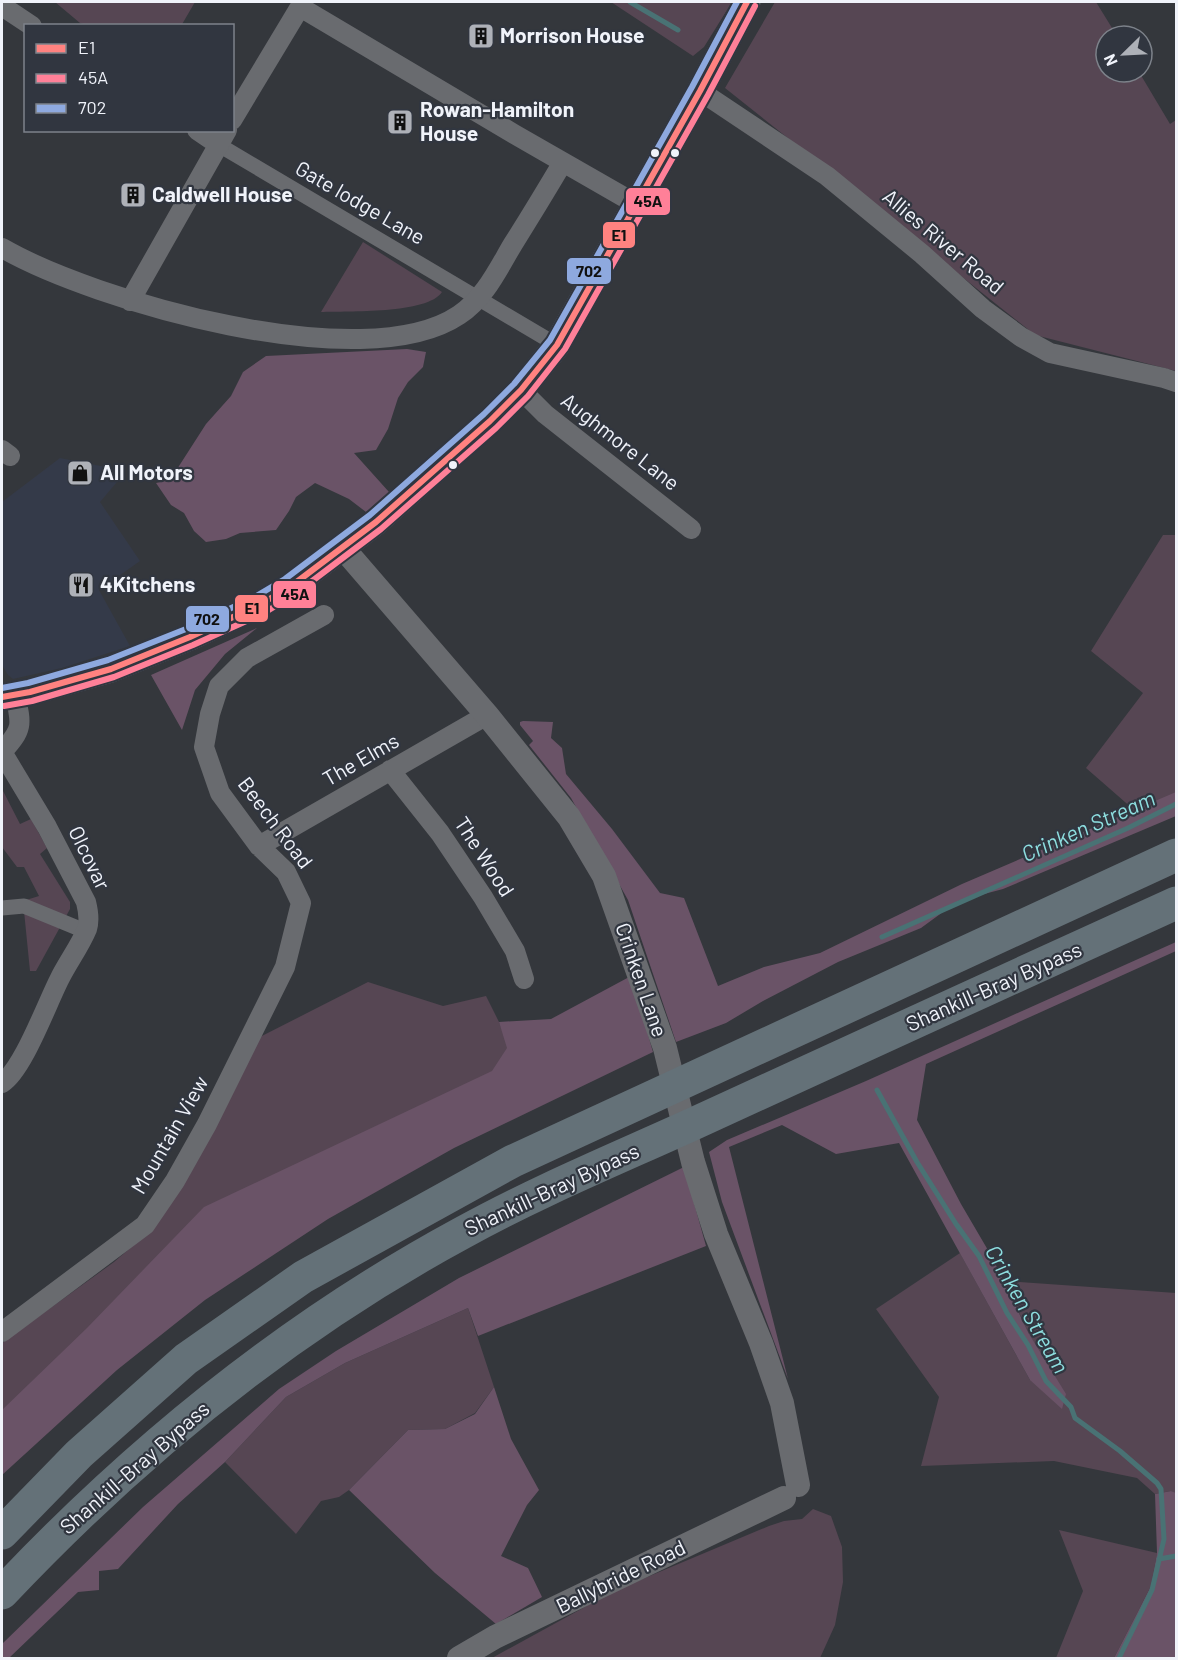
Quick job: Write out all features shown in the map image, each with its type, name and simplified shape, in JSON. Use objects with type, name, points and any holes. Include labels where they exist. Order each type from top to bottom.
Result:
[{"type":"highway","name":"Shankill-Bray Bypass","points":[[2,1533],[79,1454],[186,1359],[303,1277],[513,1161],[1176,855]]},
{"type":"highway","name":"Shankill-Bray Bypass","points":[[2,1593],[38,1554],[164,1437],[310,1327],[461,1233],[744,1100],[1176,903]]},
{"type":"main road","points":[[8,696],[111,669],[229,620],[290,587],[343,548],[426,479],[521,390],[557,345],[700,91],[747,2]]},
{"type":"street","points":[[234,117],[302,4],[636,204]]},
{"type":"street","points":[[2,6],[29,24]]},
{"type":"street","name":"Allies River Road","points":[[700,91],[827,176],[983,309],[1021,337],[1050,353],[1176,382]]},
{"type":"street","points":[[130,300],[223,138],[202,132]]},
{"type":"street","name":"Gate lodge Lane","points":[[223,138],[557,345]]},
{"type":"street","points":[[2,248],[74,280],[130,300],[183,315],[243,328],[306,336],[375,339],[424,330],[445,323],[480,298],[563,162]]},
{"type":"street","name":"Aughmore Lane","points":[[521,390],[545,414],[691,529]]},
{"type":"street","name":"Crinken Lane","points":[[343,548],[487,715],[569,817],[604,876],[665,1048],[693,1162],[716,1234],[761,1343],[782,1403],[791,1492]]},
{"type":"street","name":"Beech Road","points":[[301,903],[286,872],[259,846],[220,793],[204,747],[210,714],[219,686],[247,658],[324,615]]},
{"type":"street","name":"Olcovar","points":[[2,1083],[14,1070],[33,1036],[60,978],[86,931],[88,913],[86,902],[47,827],[2,752],[18,733],[20,715],[8,696]]},
{"type":"street","name":"The Elms","points":[[259,846],[487,715]]},
{"type":"street","name":"The Wood","points":[[390,770],[440,833],[483,897],[515,951],[524,979]]},
{"type":"street","name":"Mountain View","points":[[2,1332],[145,1225],[175,1181],[207,1124],[285,967],[301,903]]},
{"type":"street","points":[[2,908],[24,906],[86,931]]},
{"type":"street","name":"Ballybride Road","points":[[459,1659],[506,1632],[791,1492]]},
{"type":"shaded area","points":[[55,2],[195,2],[182,24],[80,23]]},
{"type":"shaded area","points":[[611,2],[732,2],[704,47],[693,56]]},
{"type":"shaded area","points":[[775,2],[1096,2],[1110,24],[1094,24],[1094,84],[1146,84],[1170,124],[1176,120],[1176,371],[1035,335],[725,88]]},
{"type":"shaded area","points":[[363,242],[442,292],[434,299],[404,308],[321,312]]},
{"type":"shaded area","points":[[407,349],[426,352],[423,367],[408,382],[398,398],[388,429],[376,450],[354,453],[389,492],[366,512],[349,499],[315,483],[296,497],[276,530],[240,533],[226,539],[206,542],[194,531],[184,513],[171,505],[156,483],[170,480],[206,424],[231,396],[243,372],[266,356]]},
{"type":"shaded area","points":[[60,458],[106,467],[122,476],[100,502],[140,561],[99,590],[130,646],[62,668],[13,679],[2,665],[2,502]]},
{"type":"shaded area","points":[[1163,535],[1176,535],[1176,800],[1141,816],[1086,768],[1143,693],[1091,651]]},
{"type":"shaded area","points":[[257,628],[225,654],[195,690],[182,730],[151,675]]},
{"type":"shaded area","points":[[523,721],[553,722],[551,738],[562,748],[566,774],[612,829],[660,893],[684,898],[718,986],[764,967],[820,953],[962,884],[1176,792],[1176,816],[1003,889],[958,901],[921,928],[838,962],[726,1023],[676,1042],[628,900],[571,798],[529,745],[533,741],[520,725]]},
{"type":"shaded area","points":[[2,789],[20,824],[31,819],[47,848],[40,854],[70,902],[70,909],[36,971],[30,971],[23,901],[39,896],[24,867],[17,867],[2,847]]},
{"type":"shaded area","points":[[1176,942],[1176,951],[926,1064],[917,1120],[992,1257],[1029,1334],[1066,1394],[1062,1409],[1030,1380],[899,1143],[836,1154],[782,1125],[729,1147],[788,1379],[722,1202],[709,1152],[727,1140],[866,1081]]},
{"type":"shaded area","points":[[631,976],[653,1052],[454,1148],[328,1219],[205,1300],[117,1370],[2,1475],[2,1410],[87,1328],[204,1207],[492,1071],[507,1048],[499,1022],[551,1019]]},
{"type":"shaded area","points":[[368,982],[443,1006],[486,996],[514,1061],[2,1439],[2,1343],[114,1262],[150,1231],[254,1040]]},
{"type":"shaded area","points":[[684,1167],[706,1246],[478,1336],[468,1308],[345,1363],[286,1397],[225,1462],[178,1504],[118,1569],[99,1571],[99,1590],[78,1592],[9,1658],[2,1658],[2,1644],[143,1507],[279,1389],[336,1351],[459,1278]]},
{"type":"shaded area","points":[[960,1253],[1030,1380],[1029,1334],[1004,1281],[1176,1293],[1176,1494],[1171,1491],[1155,1494],[1137,1478],[1054,1461],[921,1466],[939,1397],[876,1309]]},
{"type":"shaded area","points":[[468,1308],[494,1387],[475,1413],[445,1429],[408,1430],[349,1490],[339,1497],[321,1501],[296,1534],[225,1462],[286,1397],[345,1363]]},
{"type":"shaded area","points":[[494,1387],[511,1439],[539,1490],[527,1505],[501,1556],[528,1568],[542,1597],[496,1624],[435,1573],[349,1490],[408,1430],[445,1429],[475,1414]]},
{"type":"shaded area","points":[[1171,1491],[1176,1493],[1176,1658],[1114,1658],[1151,1586],[1157,1553],[1155,1494]]},
{"type":"shaded area","points":[[813,1509],[831,1516],[842,1547],[843,1582],[835,1625],[820,1658],[492,1658],[614,1591],[769,1526],[802,1519]]},
{"type":"shaded area","points":[[1059,1530],[1157,1553],[1151,1586],[1114,1658],[1056,1658],[1083,1591]]},
{"type":"waterway","points":[[630,2],[678,30]]},
{"type":"waterway","name":"Crinken Stream","points":[[882,937],[1128,828],[1176,804]]},
{"type":"waterway","name":"Crinken Stream","points":[[877,1090],[917,1162],[979,1256],[1007,1313],[1028,1345],[1046,1381],[1071,1407],[1075,1418],[1120,1451],[1161,1489],[1164,1539],[1152,1590],[1119,1658]]},
{"type":"waterway","points":[[1159,1559],[1176,1556]]},
{"type":"transit line","name":"702","points":[[2,688],[28,683],[108,660],[186,629],[255,597],[285,579],[370,515],[484,414],[514,384],[550,340],[737,2]]},
{"type":"transit line","name":"E1","points":[[2,697],[30,692],[111,669],[190,637],[259,605],[290,587],[376,522],[490,421],[521,390],[557,345],[700,91],[747,2]]},
{"type":"transit line","name":"45A","points":[[4,706],[32,701],[114,677],[264,613],[295,594],[381,529],[496,428],[528,396],[565,349],[708,95],[755,6]]},
{"type":"place","name":"Morrison House","points":[[481,36]]},
{"type":"place","name":"Rowan-Hamilton House","points":[[400,122]]},
{"type":"place","name":"Caldwell House","points":[[133,195]]},
{"type":"place","name":"All Motors","points":[[80,473]]},
{"type":"place","name":"4Kitchens","points":[[81,585]]}]
